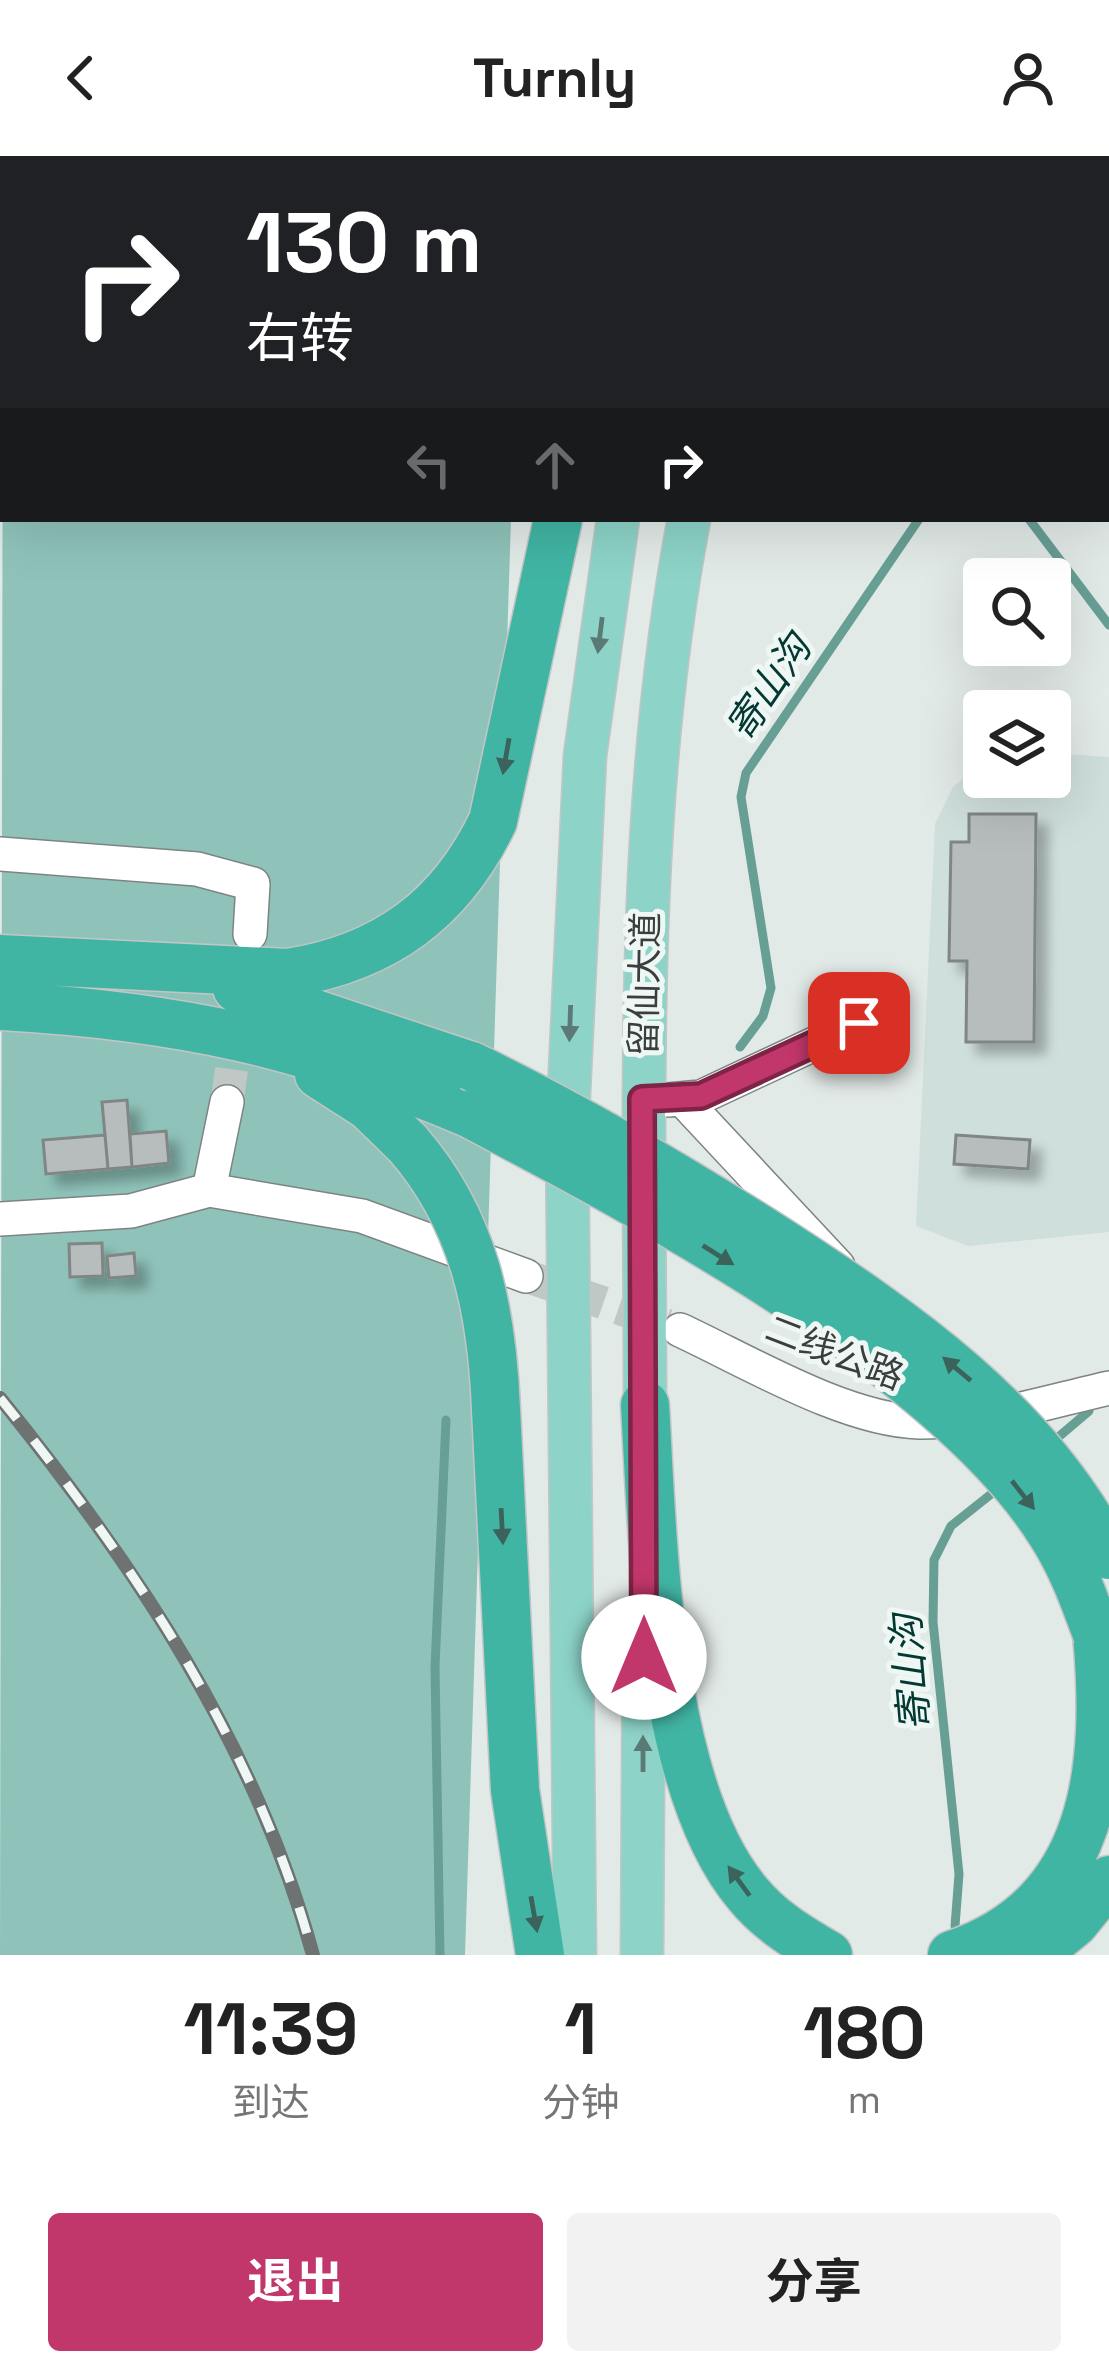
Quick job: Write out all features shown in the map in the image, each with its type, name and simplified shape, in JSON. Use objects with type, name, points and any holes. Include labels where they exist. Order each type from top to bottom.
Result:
[{"type":"highway","points":[[0,959],[288,973],[333,966],[379,949],[446,898],[474,861],[493,821],[557,522]]},
{"type":"highway","points":[[163,970],[270,996],[471,1066],[583,1120],[706,1195],[934,1349],[1016,1424],[1058,1472],[1109,1555]]},
{"type":"highway","points":[[0,1006],[204,1026],[291,1046],[471,1114],[597,1180],[717,1253],[952,1419],[996,1462],[1052,1534],[1097,1634],[1108,1744],[1098,1808],[1073,1863],[1026,1914],[952,1955]]},
{"type":"highway","points":[[204,1026],[320,1074],[369,1106],[436,1176],[476,1262],[491,1336],[515,1790],[540,1955]]},
{"type":"highway","points":[[645,1405],[656,1592],[681,1738],[699,1798],[720,1854],[748,1895],[790,1933],[828,1955]]},
{"type":"highway","points":[[1035,1955],[1075,1923],[1109,1880]]},
{"type":"main road","name":"留仙大道","points":[[575,1955],[566,1422],[573,926],[585,756],[618,522]]},
{"type":"main road","name":"留仙大道","points":[[642,1955],[645,1405],[663,1100],[643,944],[654,763],[689,522]]},
{"type":"street","points":[[0,854],[197,869],[253,884],[250,934]]},
{"type":"street","points":[[859,1023],[663,1100],[845,1275],[866,1313],[890,1419]]},
{"type":"street","points":[[209,1190],[227,1102]]},
{"type":"street","points":[[0,1219],[131,1211],[209,1190],[362,1216],[526,1276]]},
{"type":"street","name":"二线公路","points":[[680,1330],[830,1398],[890,1419],[976,1418],[1109,1388]]},
{"type":"shaded area","points":[[1071,754],[1109,757],[1109,1232],[968,1246],[916,1226],[935,824],[953,787],[963,779],[963,798],[1071,798]]},
{"type":"green space","points":[[3,522],[511,522],[465,1955],[0,1955]]},
{"type":"building","points":[[969,814],[1036,814],[1034,1042],[966,1042],[967,961],[949,961],[951,842],[969,842]]},
{"type":"building","points":[[127,1100],[132,1167],[108,1169],[102,1102]]},
{"type":"building","points":[[166,1131],[169,1163],[132,1167],[130,1134]]},
{"type":"building","points":[[105,1135],[108,1169],[46,1174],[43,1140]]},
{"type":"building","points":[[956,1135],[1030,1140],[1028,1169],[954,1164]]},
{"type":"building","points":[[102,1243],[103,1276],[70,1277],[69,1244]]},
{"type":"building","points":[[134,1253],[136,1276],[109,1278],[107,1256]]},
{"type":"waterway","name":"寄山沟","points":[[740,1047],[763,1016],[771,988],[741,797],[746,773],[917,522]]},
{"type":"waterway","name":"寄山沟","points":[[1031,522],[1109,625]]},
{"type":"waterway","name":"寄山沟","points":[[1049,1445],[1089,1411]]},
{"type":"waterway","name":"寄山沟","points":[[440,1955],[435,1667],[446,1420]]},
{"type":"waterway","name":"寄山沟","points":[[955,1926],[959,1874],[933,1622],[934,1560],[951,1526],[1000,1487]]},
{"type":"tunnel","points":[[227,1102],[239,1015]]},
{"type":"tunnel","points":[[526,1276],[667,1325]]},
{"type":"railway","points":[[0,1398],[98,1526],[186,1660],[259,1803],[313,1955]]},
{"type":"route","points":[[644,1657],[642,1099],[684,1101],[701,1096],[859,1023]]}]
